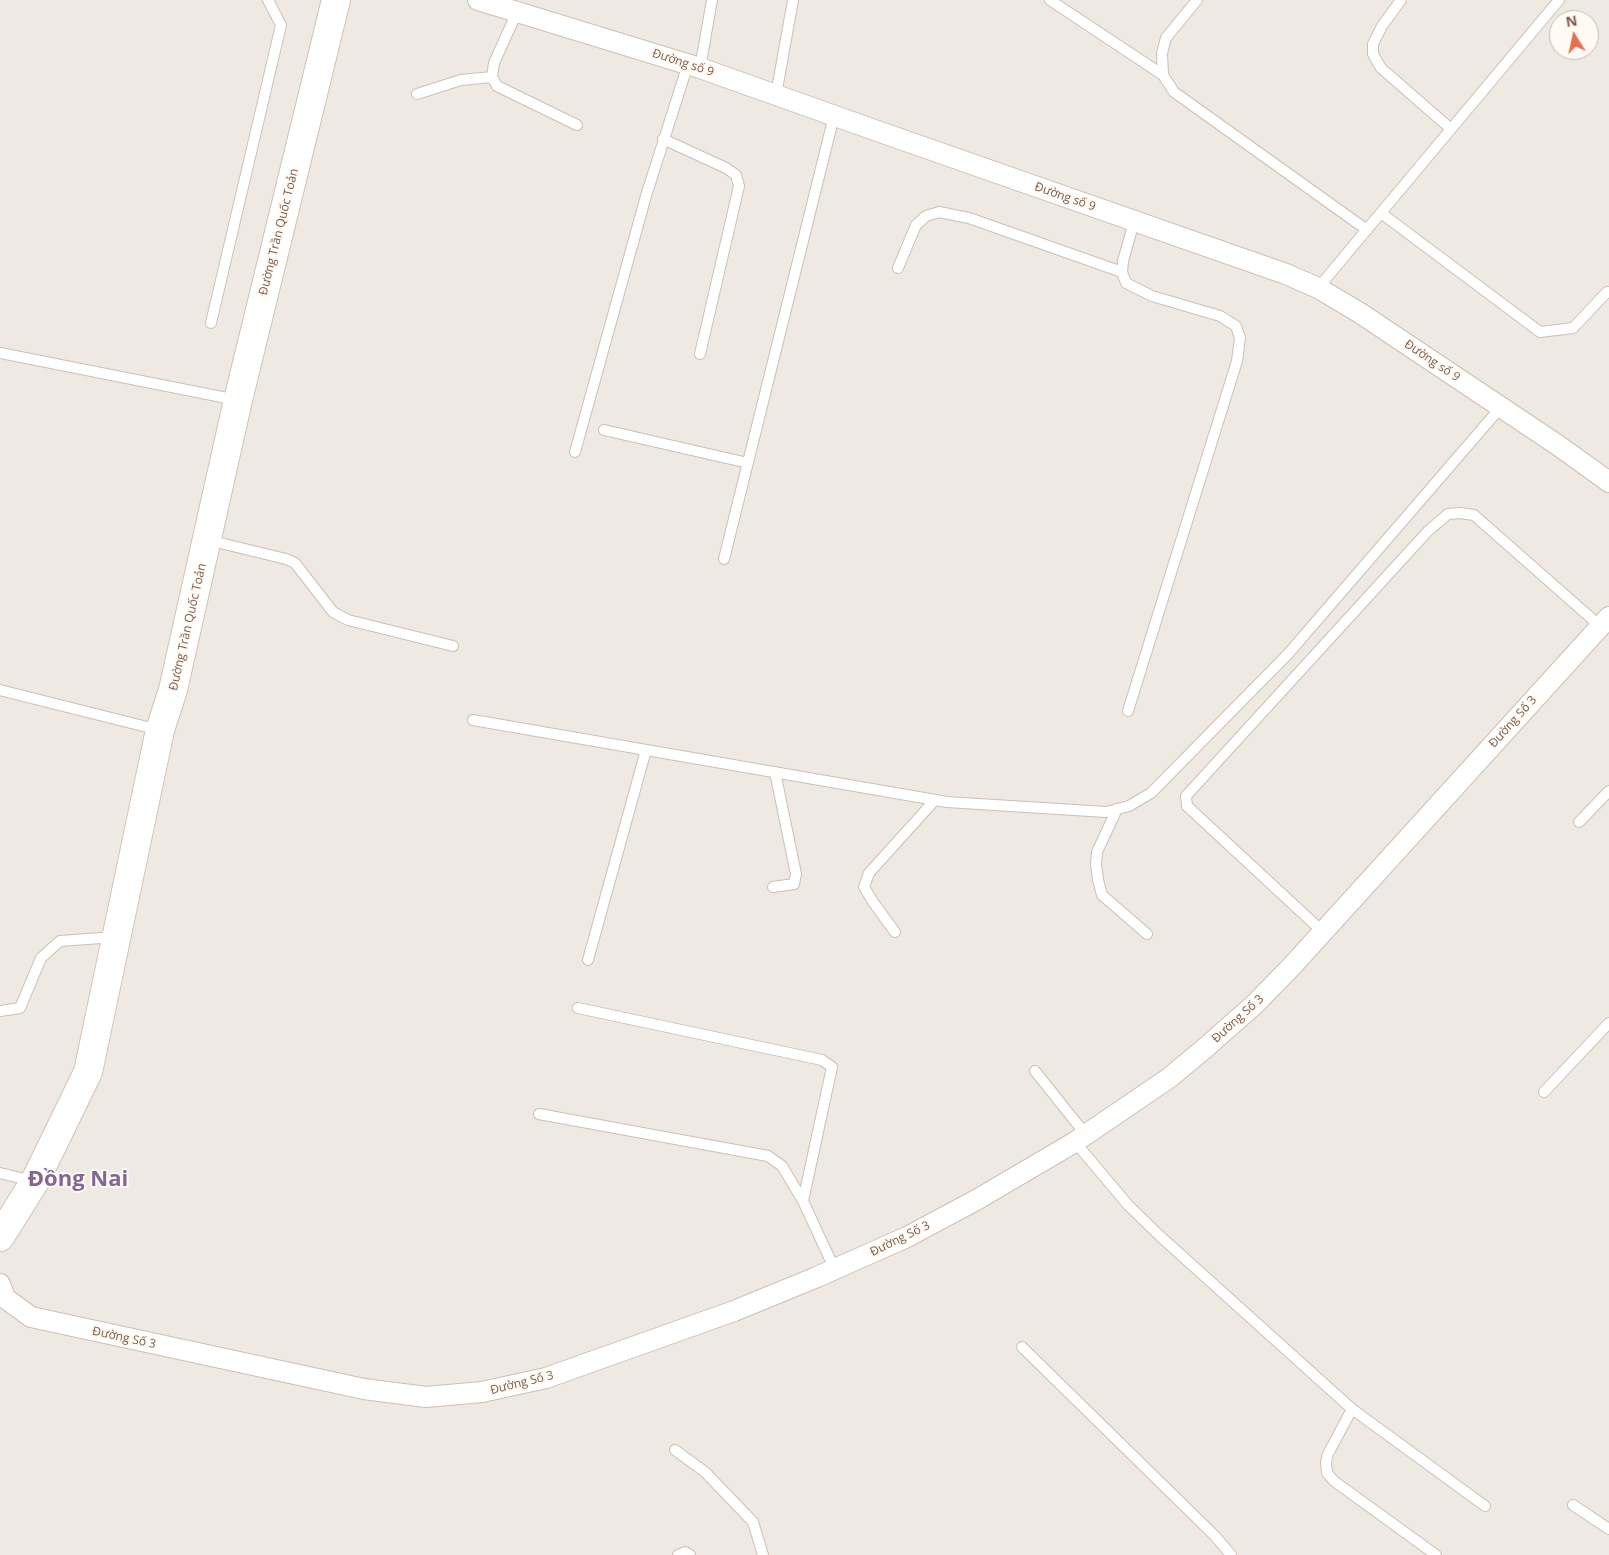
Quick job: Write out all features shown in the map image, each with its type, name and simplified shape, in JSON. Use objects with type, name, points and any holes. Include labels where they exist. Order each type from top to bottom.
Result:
[{"type":"main road","name":"Đường Trần Quốc Toản","points":[[0,1237],[35,1181],[88,1072],[160,730],[173,690],[238,400],[336,0]]},
{"type":"street","name":"Đường số 9","points":[[478,0],[694,66],[1286,274],[1318,288],[1360,313],[1609,482]]},
{"type":"street","name":"Đường Số 3","points":[[0,1284],[5,1298],[31,1317],[364,1389],[426,1397],[482,1392],[546,1378],[734,1311],[835,1270],[907,1237],[978,1199],[1080,1139],[1169,1078],[1204,1049],[1255,1004],[1323,932],[1605,621]]},
{"type":"lane","points":[[210,323],[281,25],[268,0]]},
{"type":"lane","points":[[575,452],[663,139],[694,66],[712,0]]},
{"type":"lane","points":[[776,95],[793,0]]},
{"type":"lane","points":[[1050,0],[1163,75],[1174,92],[1367,230]]},
{"type":"lane","points":[[1163,75],[1162,53],[1166,38],[1197,0]]},
{"type":"lane","points":[[1401,0],[1382,26],[1373,44],[1373,54],[1381,68],[1451,129]]},
{"type":"lane","points":[[1318,288],[1559,0]]},
{"type":"lane","points":[[517,12],[494,64],[492,76],[497,86],[577,125]]},
{"type":"lane","points":[[416,94],[461,80],[492,76]]},
{"type":"lane","points":[[724,559],[834,116]]},
{"type":"lane","points":[[663,139],[726,168],[736,175],[739,186],[700,354]]},
{"type":"lane","points":[[898,268],[916,225],[926,216],[939,212],[969,218],[1122,272]]},
{"type":"lane","points":[[1381,213],[1540,332],[1572,328],[1609,292]]},
{"type":"lane","points":[[1128,711],[1237,361],[1240,338],[1236,326],[1220,316],[1152,296],[1126,283],[1122,272],[1123,261],[1134,222]]},
{"type":"lane","points":[[0,353],[238,400]]},
{"type":"lane","points":[[473,720],[935,800],[1106,812],[1116,810],[1129,806],[1150,793],[1288,654],[1501,407]]},
{"type":"lane","points":[[604,430],[748,464]]},
{"type":"lane","points":[[1323,932],[1187,806],[1186,796],[1428,531],[1448,514],[1474,515],[1605,621]]},
{"type":"lane","points":[[208,540],[286,558],[295,562],[333,612],[348,620],[453,646]]},
{"type":"lane","points":[[0,690],[160,730]]},
{"type":"lane","points":[[588,960],[646,750]]},
{"type":"lane","points":[[773,887],[794,884],[796,874],[775,772]]},
{"type":"lane","points":[[1579,822],[1609,791]]},
{"type":"lane","points":[[895,932],[864,887],[869,873],[935,800]]},
{"type":"lane","points":[[1116,810],[1097,852],[1098,880],[1102,895],[1147,934]]},
{"type":"lane","points":[[0,1011],[20,1008],[40,958],[60,941],[116,937]]},
{"type":"lane","points":[[578,1008],[822,1060],[832,1067],[803,1201]]},
{"type":"lane","points":[[1544,1092],[1609,1023]]},
{"type":"lane","points":[[1035,1071],[1080,1139],[1128,1205],[1161,1238],[1352,1409],[1485,1506]]},
{"type":"lane","points":[[539,1114],[768,1156],[782,1166],[803,1201],[835,1270]]},
{"type":"lane","points":[[0,1173],[35,1181]]},
{"type":"lane","points":[[1022,1347],[1215,1536],[1231,1555]]},
{"type":"lane","points":[[1352,1409],[1328,1454],[1326,1462],[1327,1473],[1334,1481],[1436,1554]]},
{"type":"lane","points":[[675,1450],[705,1472],[753,1522],[763,1555]]},
{"type":"lane","points":[[1573,1505],[1609,1529]]},
{"type":"lane","points":[[678,1555],[685,1552],[690,1555]]},
{"type":"shaded area","points":[[0,0],[1609,0],[1609,1555],[0,1555]]},
{"type":"district","name":"Đồng Nai","points":[[78,1180]]}]
